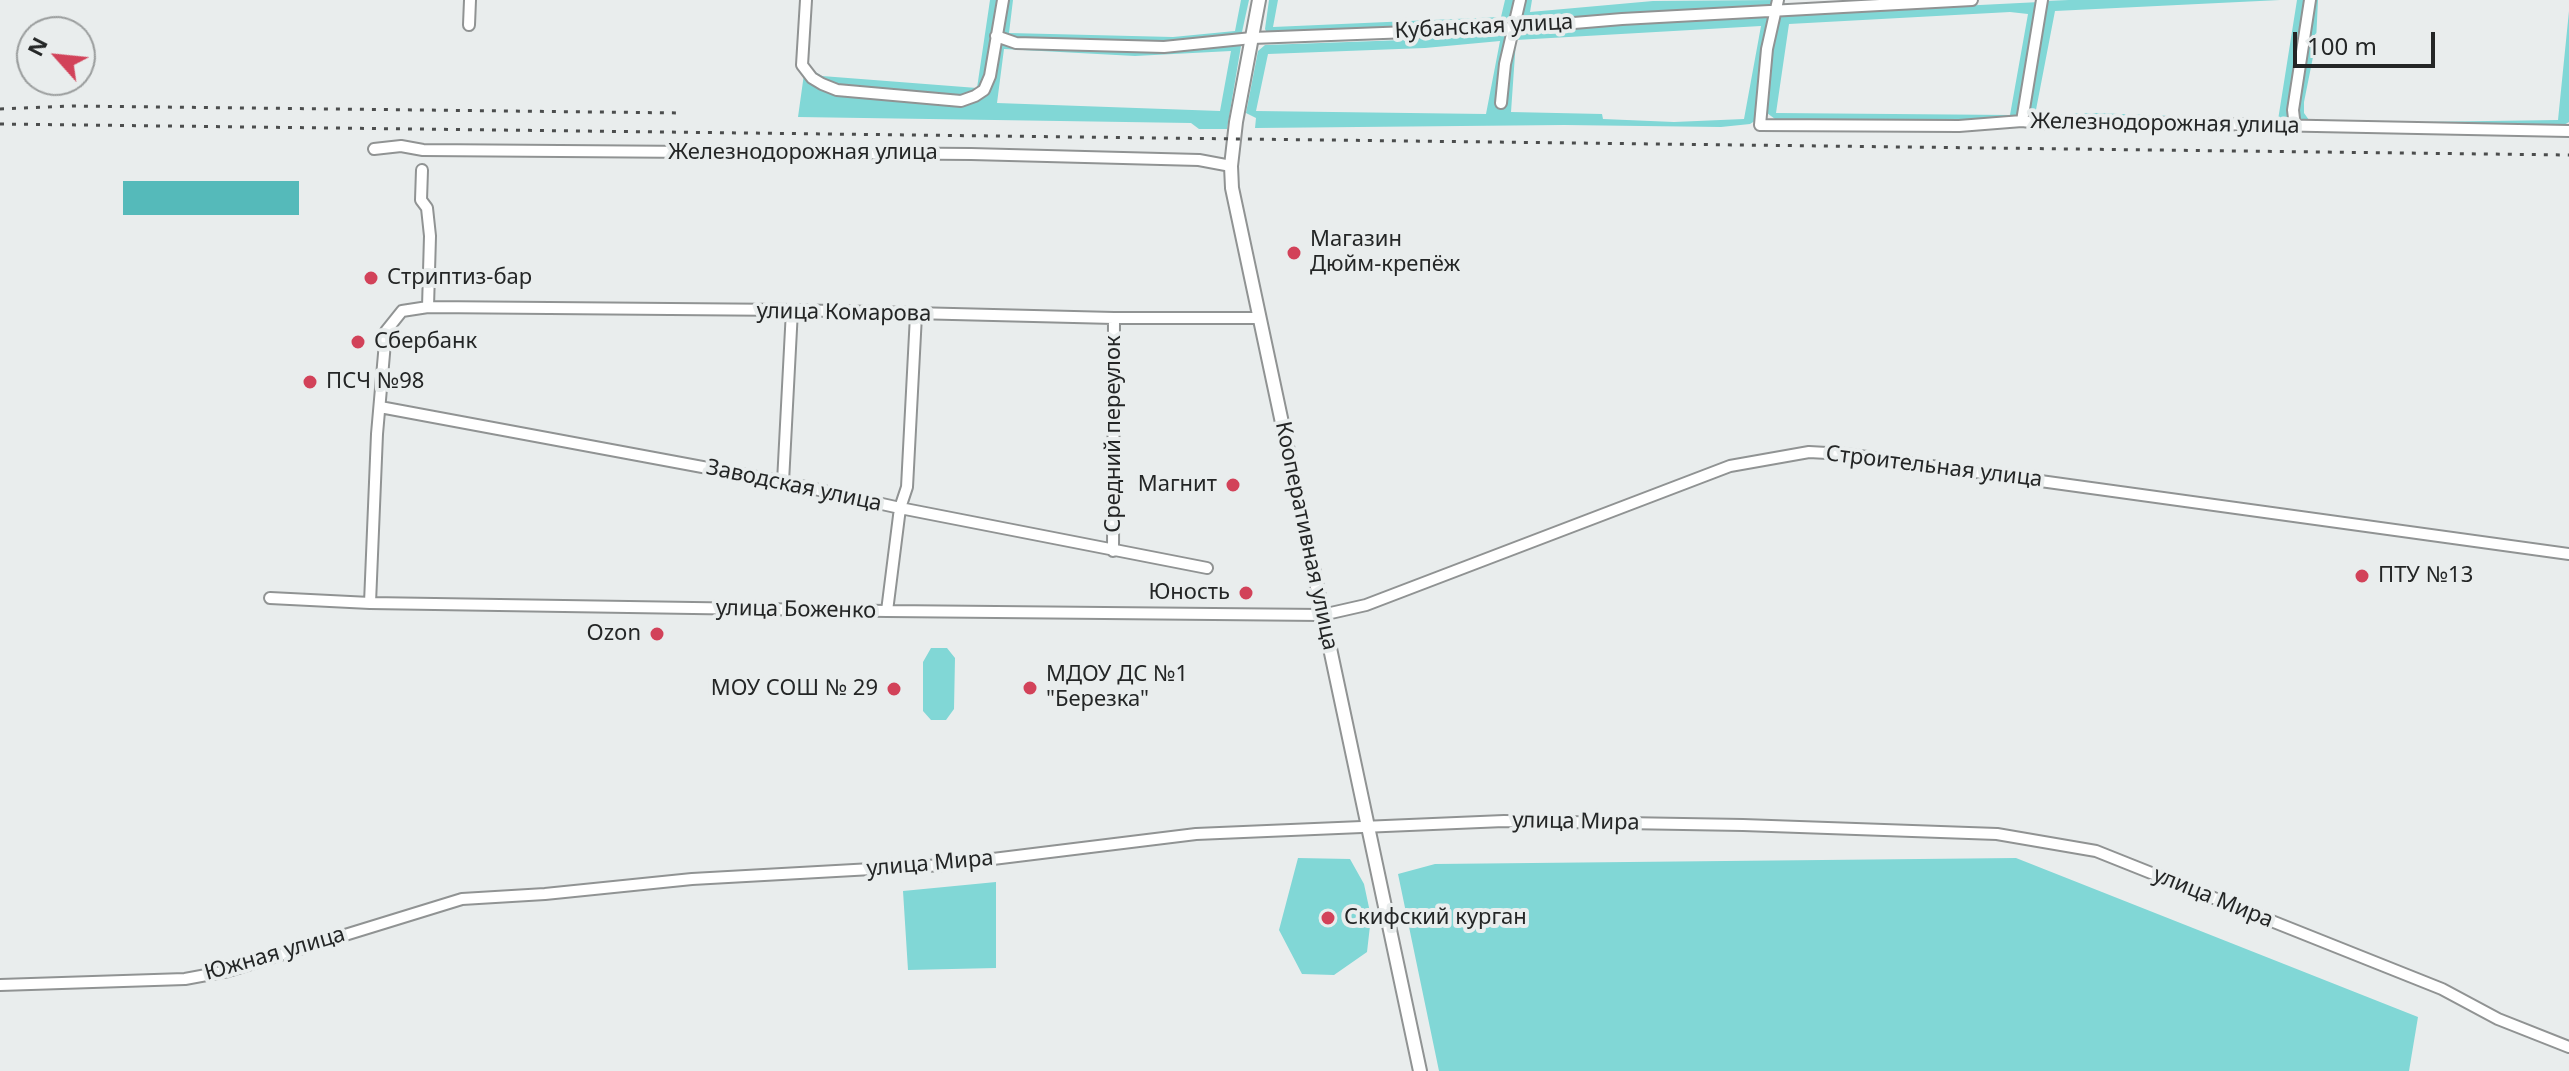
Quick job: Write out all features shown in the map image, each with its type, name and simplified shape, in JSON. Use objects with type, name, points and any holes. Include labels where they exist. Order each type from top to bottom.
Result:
[{"type":"street","points":[[469,25],[470,0]]},
{"type":"street","points":[[806,0],[802,65],[812,78],[837,90],[961,101],[984,90],[990,76],[1003,0]]},
{"type":"street","name":"Кооперативная улица","points":[[1259,0],[1236,122],[1232,188],[1420,1071]]},
{"type":"street","points":[[1501,103],[1505,64],[1520,0]]},
{"type":"street","name":"Кубанская улица","points":[[996,36],[1016,43],[1164,47],[1252,38],[1514,28],[1776,5],[1972,0]]},
{"type":"street","points":[[2022,121],[2042,0]]},
{"type":"street","points":[[2295,127],[2293,110],[2310,0]]},
{"type":"street","name":"Железнодорожная улица","points":[[1776,5],[1767,49],[1760,125],[1959,126],[2022,121],[2047,124],[2165,123],[2569,131]]},
{"type":"street","name":"Железнодорожная улица","points":[[374,149],[401,146],[423,150],[986,154],[1199,160],[1231,166]]},
{"type":"street","points":[[422,170],[421,200],[427,208],[430,236],[428,307]]},
{"type":"street","name":"улица Комарова","points":[[380,407],[386,331],[402,311],[428,307],[1259,318]]},
{"type":"street","points":[[783,482],[792,310]]},
{"type":"street","points":[[887,611],[900,508],[907,487],[916,315]]},
{"type":"street","name":"Средний переулок","points":[[1113,551],[1114,318]]},
{"type":"street","points":[[370,603],[380,407]]},
{"type":"street","name":"Заводская улица","points":[[380,407],[783,482],[1207,568]]},
{"type":"street","name":"Строительная улица","points":[[1322,615],[1366,605],[1730,466],[1809,452],[1845,454],[2569,554]]},
{"type":"street","name":"улица Боженко","points":[[270,598],[370,603],[1322,615]]},
{"type":"street","name":"улица Мира","points":[[545,894],[692,879],[944,865],[1196,834],[1367,826],[1504,821],[1997,834],[2096,851],[2442,989],[2498,1019],[2569,1047]]},
{"type":"street","name":"Южная улица","points":[[0,985],[112,983],[199,976],[275,958],[462,899],[545,894]]},
{"type":"shaded area","points":[[990,0],[999,0],[983,85],[968,96],[834,86],[817,78],[807,67],[822,76],[977,88]]},
{"type":"shaded area","points":[[1005,0],[1013,0],[1009,33],[1173,37],[1235,31],[1241,0],[1249,0],[1242,32],[1181,43],[1015,40],[1004,35],[1001,27]]},
{"type":"shaded area","points":[[1269,0],[1278,0],[1273,27],[1501,17],[1505,0],[1516,0],[1509,22],[1501,25],[1268,35],[1265,29]]},
{"type":"shaded area","points":[[1523,0],[1532,0],[1530,12],[1653,1],[1775,0],[1761,7],[1528,22],[1521,16]]},
{"type":"shaded area","points":[[2280,0],[2055,11],[2035,115],[2095,113],[2278,120],[2297,0],[2306,0],[2290,122],[2035,119],[2029,114],[2027,106],[2045,1]]},
{"type":"shaded area","points":[[2313,0],[2318,0],[2316,42],[2304,102],[2304,113],[2309,120],[2558,120],[2569,11],[2569,122],[2559,128],[2302,123],[2299,103]]},
{"type":"shaded area","points":[[2040,2],[2019,117],[1955,124],[1775,119],[1767,113],[1765,102],[1771,46],[1779,15]],"holes":[[[2010,12],[2028,14],[2010,115],[1776,113],[1789,24]]]},
{"type":"shaded area","points":[[1764,15],[1769,18],[1758,119],[1750,124],[1721,127],[1255,128],[1256,118],[1246,113],[1258,51],[1265,45],[1404,40]],"holes":[[[1761,26],[1744,119],[1674,122],[1603,119],[1602,114],[1511,112],[1516,40]],[[1500,41],[1486,114],[1256,111],[1268,54],[1425,48]]]},
{"type":"shaded area","points":[[1000,45],[1241,46],[1227,129],[1199,129],[1191,123],[798,117],[804,74],[832,92],[966,104],[981,98]],"holes":[[[1004,49],[1135,56],[1231,51],[1220,111],[997,103]]]},
{"type":"shaded area","points":[[123,181],[299,181],[299,215],[123,215]]},
{"type":"shaded area","points":[[931,648],[947,648],[955,658],[954,709],[946,720],[931,720],[923,711],[923,662]]},
{"type":"shaded area","points":[[1298,858],[1350,859],[1364,884],[1371,917],[1367,952],[1334,975],[1302,974],[1279,930]]},
{"type":"shaded area","points":[[2016,858],[2418,1017],[2409,1071],[1439,1071],[1398,874],[1435,864]]},
{"type":"shaded area","points":[[996,882],[996,968],[908,970],[903,891]]},
{"type":"railway","points":[[0,109],[73,106],[683,113]]},
{"type":"railway","points":[[0,124],[2569,155]]},
{"type":"place","name":"Магазин Дюйм-крепёж","points":[[1294,253]]},
{"type":"place","name":"Стриптиз-бар","points":[[371,278]]},
{"type":"place","name":"Сбербанк","points":[[358,342]]},
{"type":"place","name":"ПСЧ №98","points":[[310,382]]},
{"type":"place","name":"Магнит","points":[[1233,485]]},
{"type":"place","name":"ПТУ №13","points":[[2362,576]]},
{"type":"place","name":"Юность","points":[[1246,593]]},
{"type":"place","name":"Ozon","points":[[657,634]]},
{"type":"place","name":"МДОУ ДС №1 \"Березка\"","points":[[1030,688]]},
{"type":"place","name":"МОУ СОШ № 29","points":[[894,689]]},
{"type":"place","name":"Скифский курган","points":[[1328,918]]}]
